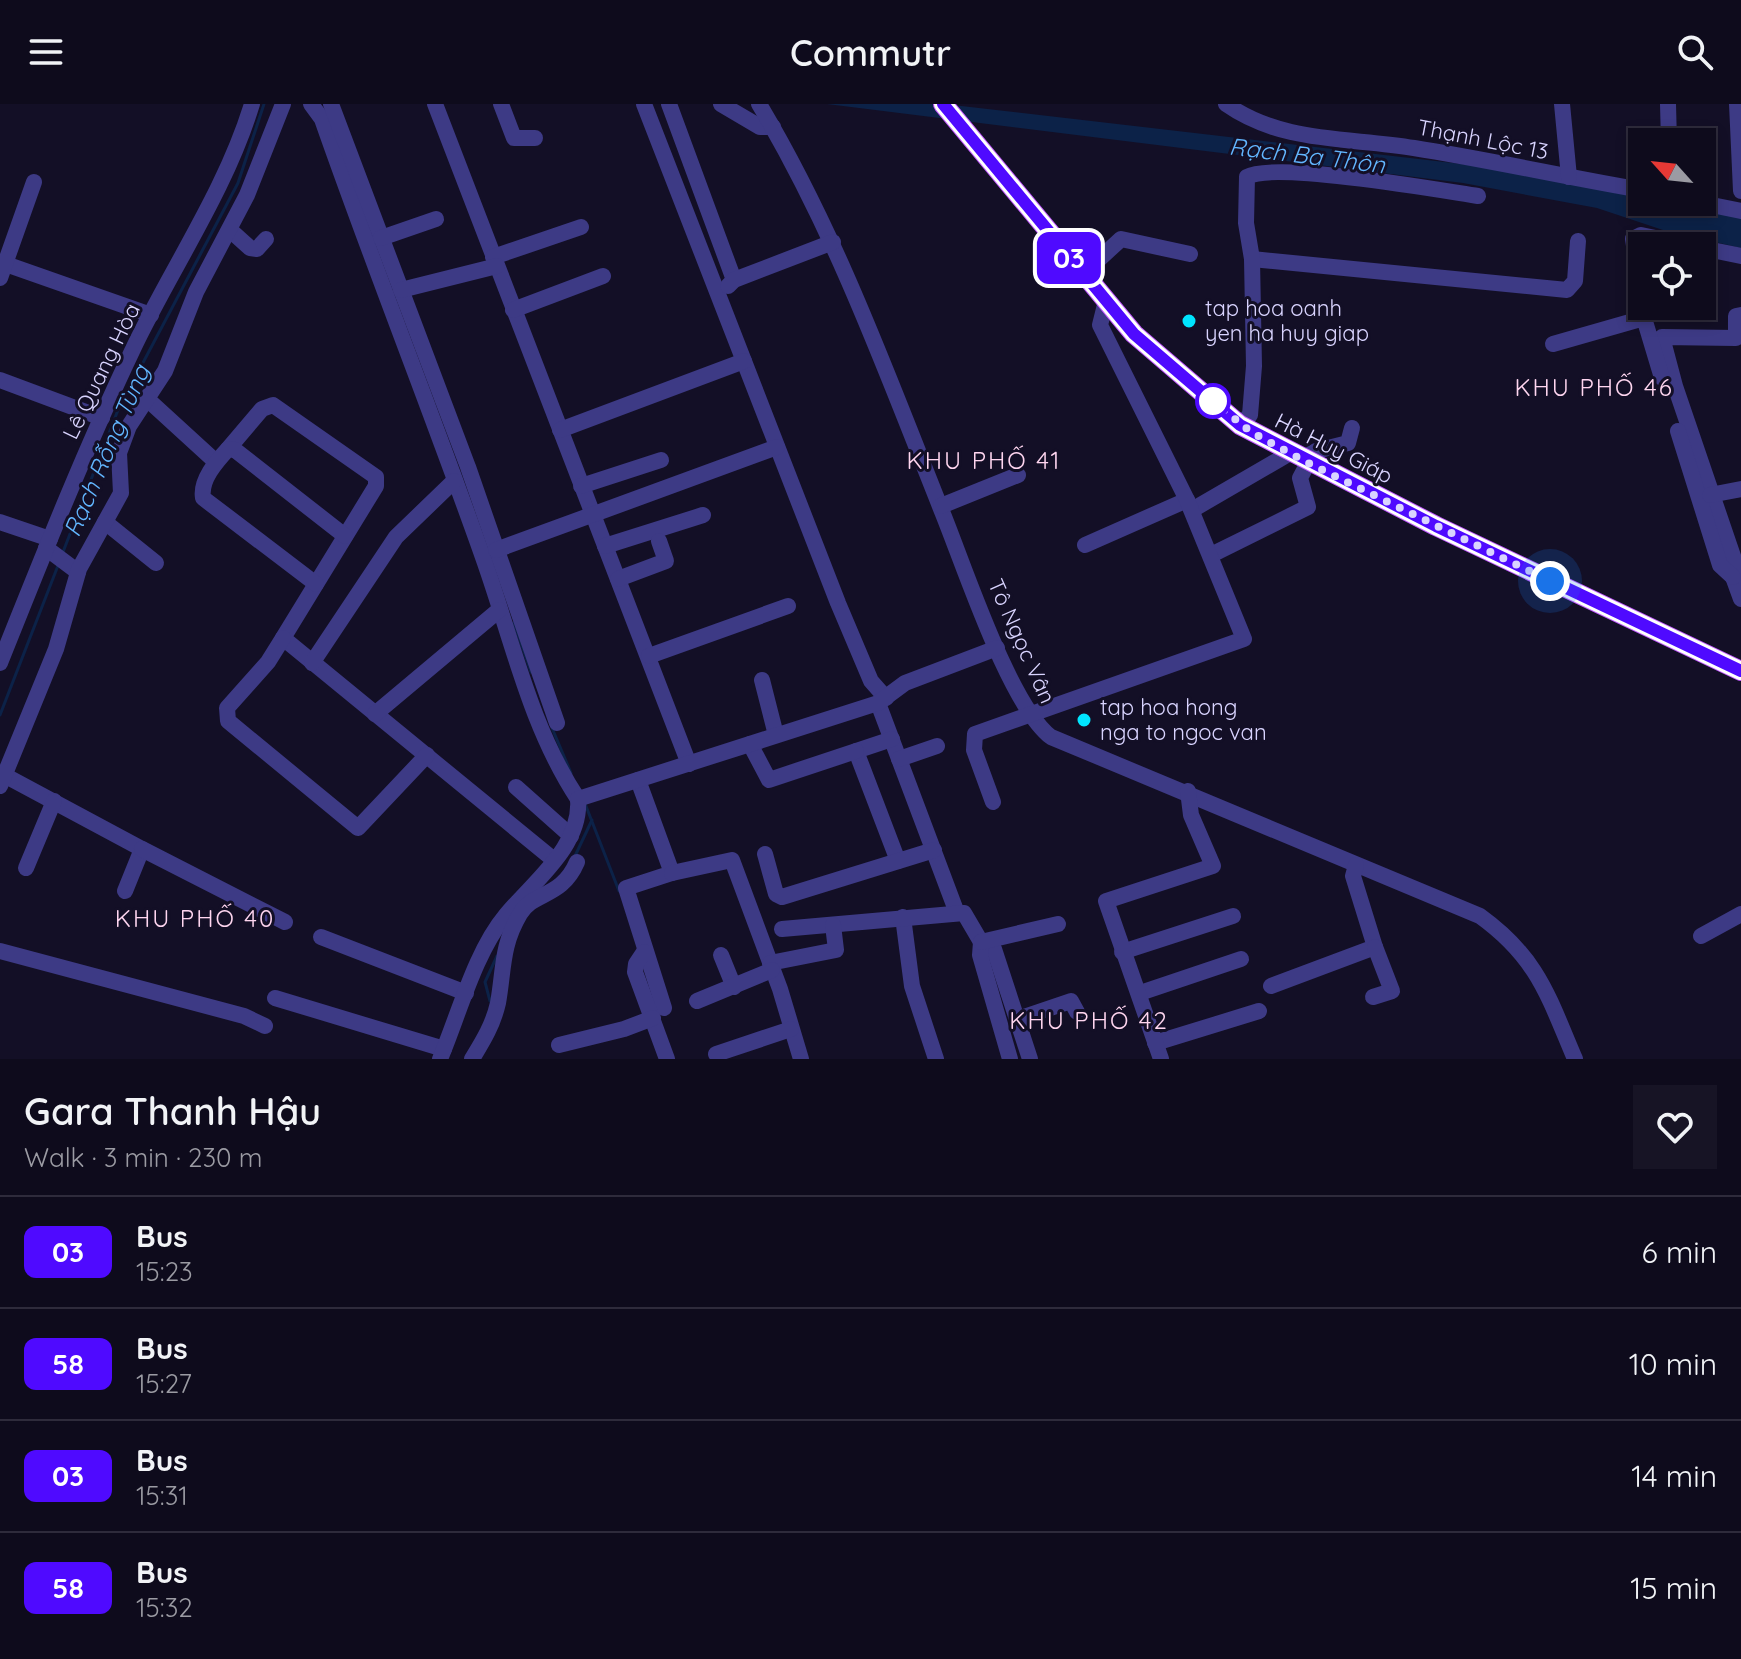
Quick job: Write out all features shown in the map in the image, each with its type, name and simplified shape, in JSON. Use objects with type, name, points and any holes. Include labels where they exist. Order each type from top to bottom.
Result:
[{"type":"main road","name":"Hà Huy Giáp","points":[[943,104],[1134,334],[1240,425],[1300,458],[1741,671]]},
{"type":"street","name":"Lê Quang Hòa","points":[[0,663],[102,418],[151,315],[219,190],[252,104]]},
{"type":"street","points":[[283,104],[233,233],[199,284],[165,371],[129,426],[119,453],[121,493],[74,570],[56,649],[2,781],[54,801],[285,922]]},
{"type":"street","points":[[311,104],[322,119],[454,481],[557,723]]},
{"type":"street","points":[[275,998],[442,1054],[494,931],[571,836],[580,819],[583,798],[534,712],[504,603],[496,550],[468,467],[331,104]]},
{"type":"street","points":[[435,104],[689,764]]},
{"type":"street","points":[[501,104],[514,138],[535,138]]},
{"type":"street","points":[[644,104],[726,287]]},
{"type":"street","points":[[669,104],[726,287],[744,361],[871,681],[882,700],[892,739],[917,753],[934,850],[957,913]]},
{"type":"street","points":[[721,104],[760,127],[773,127]]},
{"type":"street","name":"Tô Ngọc Vân","points":[[759,104],[833,242],[997,648],[1035,724],[1051,737],[1188,791],[1480,916],[1513,940],[1543,985],[1575,1059]]},
{"type":"street","name":"Thạnh Lộc 13","points":[[1226,104],[1259,124],[1300,135],[1408,147],[1628,188]]},
{"type":"street","points":[[1562,104],[1569,177]]},
{"type":"street","points":[[1668,104],[1669,128]]},
{"type":"street","points":[[1737,104],[1741,191]]},
{"type":"street","points":[[1240,425],[1250,415],[1252,391],[1252,259],[1247,177],[1253,173],[1339,176],[1478,196]]},
{"type":"street","points":[[34,182],[2,268],[151,315]]},
{"type":"street","points":[[1716,206],[1741,211]]},
{"type":"street","points":[[381,238],[436,219]]},
{"type":"street","points":[[401,290],[495,261],[581,227]]},
{"type":"street","points":[[233,233],[250,248],[257,249],[266,239]]},
{"type":"street","points":[[1083,274],[1121,239],[1190,254]]},
{"type":"street","points":[[1252,259],[1567,290],[1575,281],[1578,241]]},
{"type":"street","points":[[726,287],[833,242]]},
{"type":"street","points":[[1716,251],[1741,256]]},
{"type":"street","points":[[513,310],[603,276]]},
{"type":"street","points":[[993,802],[974,750],[975,734],[1244,639],[1190,505],[1100,325],[1106,301]]},
{"type":"street","points":[[1741,315],[1736,316],[1736,338],[1662,337],[1710,495],[1734,559],[1733,577],[1741,599]]},
{"type":"street","points":[[1553,344],[1644,318],[1720,565],[1733,577]]},
{"type":"street","points":[[560,430],[744,361]]},
{"type":"street","points":[[0,380],[102,418]]},
{"type":"street","points":[[146,398],[216,462]]},
{"type":"street","points":[[316,584],[203,498],[203,486],[216,462],[262,409],[273,405],[370,471],[376,477],[376,486],[345,536],[316,584],[268,662],[227,708],[228,721],[358,828],[427,755]]},
{"type":"street","points":[[1085,545],[1190,505],[1316,451],[1348,443],[1352,428]]},
{"type":"street","points":[[496,550],[777,447]]},
{"type":"street","points":[[228,449],[235,450],[345,536]]},
{"type":"street","points":[[1211,555],[1308,507],[1300,478],[1300,458]]},
{"type":"street","points":[[581,486],[661,460]]},
{"type":"street","points":[[941,506],[1018,475]]},
{"type":"street","points":[[312,663],[396,537],[454,481]]},
{"type":"street","points":[[1710,495],[1741,489]]},
{"type":"street","points":[[605,546],[703,515]]},
{"type":"street","points":[[0,522],[50,547],[74,570]]},
{"type":"street","points":[[105,522],[156,563]]},
{"type":"street","points":[[618,579],[666,561],[659,541]]},
{"type":"street","points":[[375,714],[504,603]]},
{"type":"street","points":[[649,656],[788,606]]},
{"type":"street","points":[[283,638],[554,860]]},
{"type":"street","points":[[583,798],[882,700],[905,683],[997,648]]},
{"type":"street","points":[[762,680],[776,735]]},
{"type":"street","points":[[750,744],[769,780],[892,739]]},
{"type":"street","points":[[856,751],[898,861]]},
{"type":"street","points":[[638,780],[672,873]]},
{"type":"street","points":[[516,787],[571,836]]},
{"type":"street","points":[[1188,791],[1191,815],[1213,866],[1106,901],[1122,952],[1140,993],[1158,1051],[1259,1011]]},
{"type":"street","points":[[26,868],[54,801]]},
{"type":"street","points":[[125,891],[142,849]]},
{"type":"street","points":[[765,854],[776,894],[782,897],[934,850]]},
{"type":"street","points":[[667,1059],[659,1013],[635,972],[641,957],[626,888],[672,873],[732,860],[801,1059]]},
{"type":"street","points":[[472,1059],[491,1027],[498,1001],[503,956],[520,913],[565,884],[577,862]]},
{"type":"street","points":[[1356,865],[1353,876],[1392,991],[1373,997]]},
{"type":"street","points":[[782,929],[964,913],[981,942],[994,949],[1030,1059]]},
{"type":"street","points":[[1701,936],[1741,914]]},
{"type":"street","points":[[1122,952],[1233,916]]},
{"type":"street","points":[[903,917],[912,986],[936,1059]]},
{"type":"street","points":[[981,942],[1058,924]]},
{"type":"street","points":[[697,1001],[734,987],[771,967],[836,950],[833,925]]},
{"type":"street","points":[[321,937],[466,993]]},
{"type":"street","points":[[981,942],[980,955],[1010,1059]]},
{"type":"street","points":[[1271,986],[1375,947]]},
{"type":"street","points":[[0,951],[244,1016],[265,1026]]},
{"type":"street","points":[[721,955],[734,987]]},
{"type":"street","points":[[1140,993],[1241,959]]},
{"type":"street","points":[[1018,1019],[1071,1001],[1077,1012]]},
{"type":"street","points":[[559,1045],[624,1029],[659,1013]]},
{"type":"street","points":[[716,1054],[791,1029]]},
{"type":"water","name":"Rạch Ba Thôn","points":[[827,104],[944,104],[1479,166],[1628,190],[1628,216],[1716,216],[1716,211],[1741,217],[1741,248],[1716,242],[1716,232],[1672,232],[1597,208],[1463,183]]},
{"type":"waterway","name":"Rạch Rỗng Tùng","points":[[63,552],[118,410],[238,183],[264,104]]},
{"type":"waterway","name":"Rạch Rỗng Tùng","points":[[0,715],[59,563]]},
{"type":"waterway","points":[[514,623],[531,672]]},
{"type":"waterway","points":[[552,728],[571,773]]},
{"type":"waterway","points":[[584,801],[619,891]]},
{"type":"waterway","points":[[575,856],[592,820]]},
{"type":"waterway","points":[[490,1001],[485,982],[497,956]]},
{"type":"bus line","name":"03","points":[[943,104],[1134,334],[1240,425],[1308,463],[1436,526],[1741,671]]},
{"type":"place","name":"tap hoa oanh yen ha huy giap","points":[[1189,321]]},
{"type":"place","name":"tap hoa hong nga to ngoc van","points":[[1084,720]]},
{"type":"district","name":"KHU PHỐ 46","points":[[1594,388]]},
{"type":"district","name":"KHU PHỐ 41","points":[[984,461]]},
{"type":"district","name":"KHU PHỐ 40","points":[[195,919]]},
{"type":"district","name":"KHU PHỐ 42","points":[[1089,1021]]},
{"type":"route","points":[[1213,401],[1240,425],[1308,463],[1550,581]]}]
